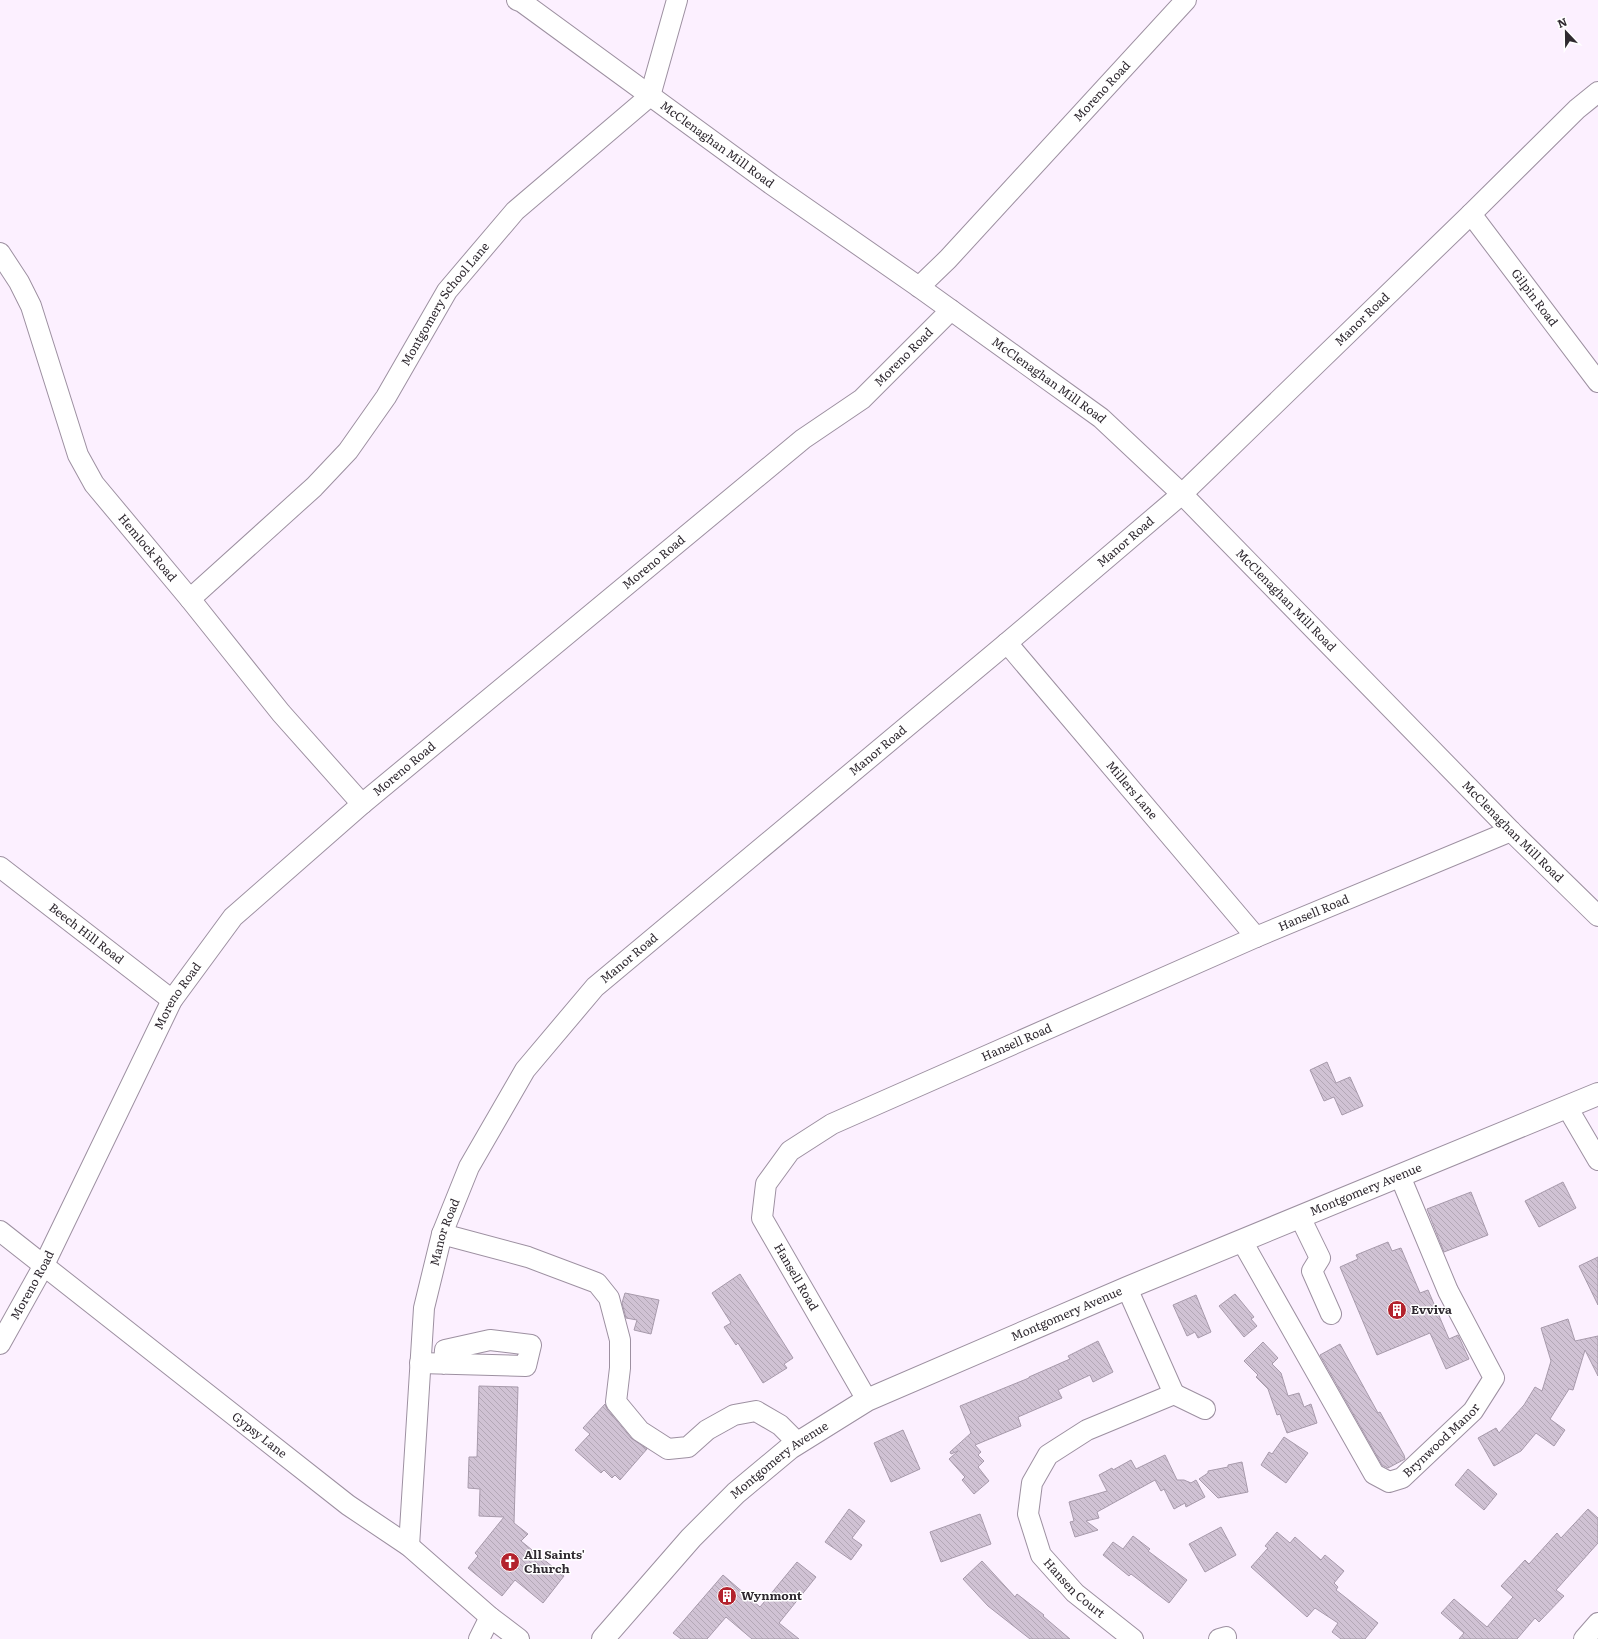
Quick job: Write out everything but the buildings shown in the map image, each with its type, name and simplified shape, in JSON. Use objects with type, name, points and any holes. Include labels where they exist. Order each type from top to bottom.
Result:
[{"type":"main road","name":"Montgomery Avenue","points":[[604,1639],[691,1538],[736,1493],[798,1443],[867,1400],[1127,1288],[1598,1094]]},
{"type":"street","name":"McClenaghan Mill Road","points":[[517,0],[522,2],[771,184],[919,287],[1100,418],[1182,494],[1511,831],[1598,916]]},
{"type":"street","points":[[650,96],[678,0]]},
{"type":"street","name":"Moreno Road","points":[[919,287],[948,259],[1186,0]]},
{"type":"street","name":"Manor Road","points":[[409,1546],[424,1308],[442,1234],[469,1167],[525,1070],[596,987],[1007,643],[1182,494],[1471,214],[1577,109],[1598,92]]},
{"type":"street","name":"Montgomery School Lane","points":[[190,599],[314,487],[348,451],[386,397],[447,291],[516,211],[650,96]]},
{"type":"street","name":"Gilpin Road","points":[[1471,214],[1598,382]]},
{"type":"street","name":"Hemlock Road","points":[[0,253],[19,282],[32,306],[78,455],[94,484],[190,599],[281,712],[362,804]]},
{"type":"street","name":"Moreno Road","points":[[0,1344],[44,1265],[172,1000],[233,917],[362,804],[803,439],[862,399],[951,310]]},
{"type":"street","name":"Millers Lane","points":[[1007,643],[1256,937]]},
{"type":"street","name":"Hansell Road","points":[[867,1400],[762,1218],[766,1184],[790,1152],[832,1124],[1256,937],[1511,831]]},
{"type":"street","name":"Beech Hill Road","points":[[0,867],[172,1000]]},
{"type":"street","points":[[1567,1107],[1598,1160]]},
{"type":"street","name":"Brynwood Manor","points":[[1242,1241],[1374,1474],[1389,1482],[1402,1478],[1473,1411],[1494,1378],[1448,1291],[1400,1176]]},
{"type":"street","points":[[1300,1218],[1320,1258],[1312,1271],[1331,1314]]},
{"type":"street","name":"Gypsy Lane","points":[[0,1231],[348,1504],[409,1546],[490,1617],[519,1639]]},
{"type":"street","points":[[442,1234],[528,1257],[597,1283],[609,1298],[620,1340],[620,1368],[616,1402],[640,1431],[668,1449],[688,1447],[707,1430],[734,1415],[756,1410],[780,1425],[798,1443]]},
{"type":"street","points":[[1127,1288],[1174,1394],[1205,1409]]},
{"type":"street","points":[[420,1363],[444,1364]]},
{"type":"street","name":"Hansen Court","points":[[1133,1639],[1075,1592],[1042,1554],[1028,1514],[1032,1483],[1048,1455],[1087,1430],[1174,1394]]},
{"type":"street","points":[[479,1639],[490,1617]]},
{"type":"street","points":[[1584,1639],[1598,1623]]},
{"type":"place","name":"Evviva","points":[[1397,1310]]},
{"type":"place","name":"All Saints' Church","points":[[510,1562]]},
{"type":"place","name":"Wynmont","points":[[727,1596]]}]
